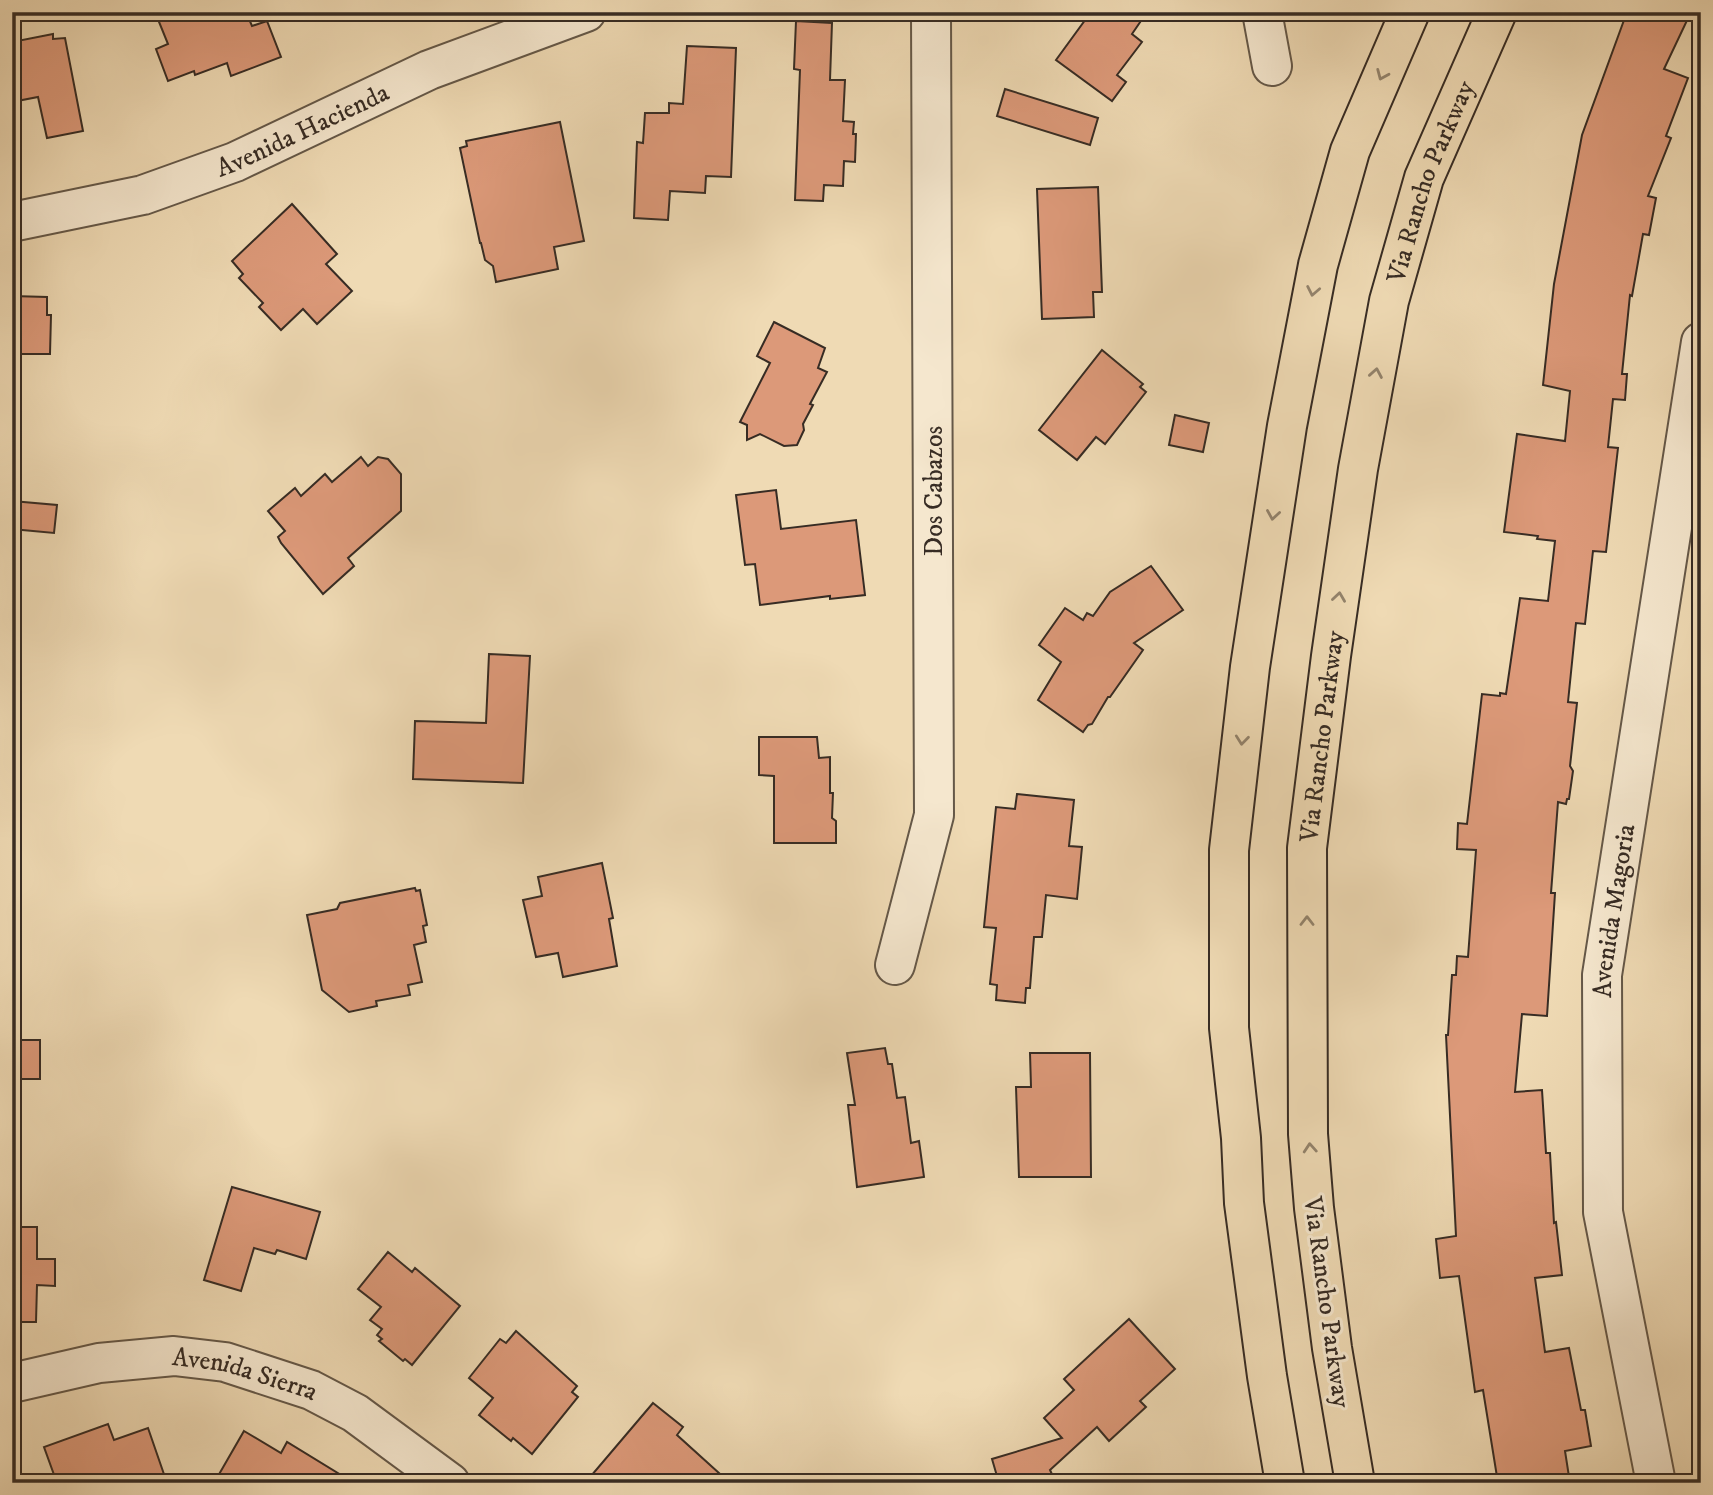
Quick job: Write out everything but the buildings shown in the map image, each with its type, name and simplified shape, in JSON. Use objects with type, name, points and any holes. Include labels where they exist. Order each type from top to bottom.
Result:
[{"type":"main road","points":[[1285,1483],[1267,1376],[1244,1203],[1241,1138],[1229,1028],[1229,850],[1250,667],[1282,452],[1318,265],[1350,151],[1410,12]]},
{"type":"main road","name":"Via Rancho Parkway","points":[[1355,1483],[1332,1348],[1314,1209],[1308,1134],[1307,849],[1358,469],[1389,301],[1424,178],[1497,12]]},
{"type":"street","name":"Avenida Hacienda","points":[[12,222],[143,195],[235,162],[429,70],[586,12]]},
{"type":"street","name":"Dos Cabazos","points":[[895,965],[934,816],[931,12]]},
{"type":"street","points":[[1262,12],[1272,66]]},
{"type":"street","name":"Avenida Magoria","points":[[1656,1483],[1603,1212],[1602,975],[1700,360]]},
{"type":"street","name":"Avenida Sierra","points":[[12,1383],[99,1363],[174,1356],[225,1362],[311,1390],[355,1412],[450,1483]]}]
